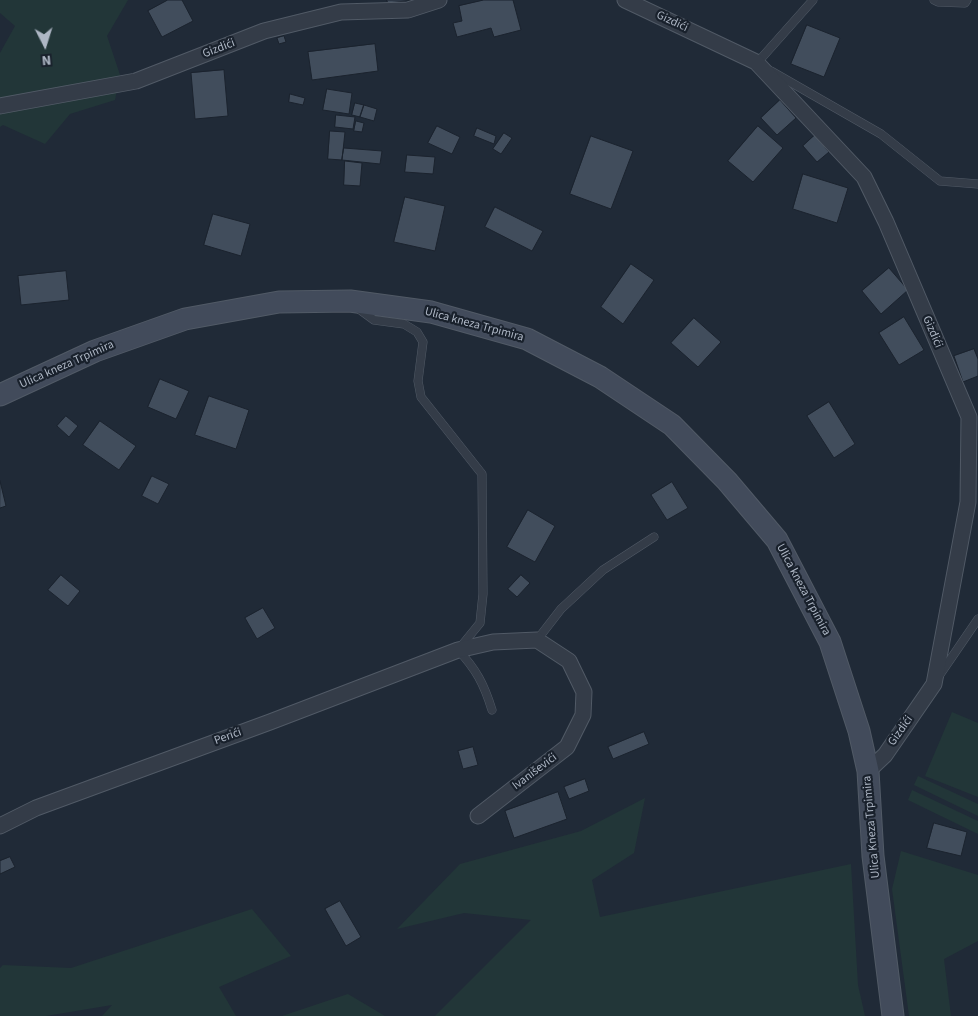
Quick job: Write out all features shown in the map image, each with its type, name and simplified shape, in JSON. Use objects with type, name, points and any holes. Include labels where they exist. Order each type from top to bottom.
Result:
[{"type":"main road","name":"Ulica kneza Trpimira","points":[[0,395],[95,351],[185,319],[278,302],[350,301],[431,312],[527,339],[600,377],[672,425],[727,481],[777,540],[830,642]]},
{"type":"main road","name":"Ulica Kneza Trpimira","points":[[830,642],[860,731],[868,771],[873,856],[893,1016]]},
{"type":"street","name":"Gizdići","points":[[0,106],[136,81],[264,31],[341,12],[408,10],[439,0]]},
{"type":"street","name":"Gizdići","points":[[624,0],[756,62],[864,177],[889,230],[969,417],[968,502],[934,684],[885,755],[868,771]]},
{"type":"street","points":[[458,650],[493,642],[537,640]]},
{"type":"street","name":"Ivaniševići","points":[[478,816],[567,747],[583,715],[584,692],[569,661],[537,640]]},
{"type":"street","name":"Perići","points":[[0,826],[36,808],[270,722],[458,650]]},
{"type":"lane","points":[[813,0],[756,62],[881,134],[940,181],[978,184]]},
{"type":"lane","points":[[934,0],[938,2],[965,3],[967,0]]},
{"type":"lane","points":[[350,301],[374,320],[404,324],[417,332],[423,342],[418,381],[421,397],[482,474],[482,594],[480,623],[458,650],[477,673],[484,686],[492,710]]},
{"type":"lane","points":[[537,640],[561,609],[603,570],[654,536]]},
{"type":"lane","points":[[934,684],[978,619]]},
{"type":"green space","points":[[0,0],[128,0],[107,36],[120,75],[115,100],[70,114],[45,144],[3,125],[0,127],[0,53],[15,26],[0,13]]},
{"type":"green space","points":[[952,712],[978,723],[978,797],[925,776]]},
{"type":"green space","points":[[918,776],[978,804],[978,816],[914,785]]},
{"type":"green space","points":[[912,790],[978,821],[978,834],[908,800]]},
{"type":"green space","points":[[645,798],[634,853],[592,880],[600,917],[851,864],[858,985],[865,1016],[435,1016],[531,920],[464,913],[397,929],[460,864],[581,831]]},
{"type":"green space","points":[[901,851],[978,875],[978,941],[944,959],[951,1016],[909,1016],[892,889]]},
{"type":"green space","points":[[252,909],[291,956],[219,987],[236,1016],[102,1016],[112,1005],[46,1016],[0,1016],[0,968],[3,965],[71,968]]},
{"type":"green space","points":[[348,994],[385,1016],[282,1016]]},
{"type":"building","points":[[168,0],[182,0],[193,21],[162,37],[148,11]]},
{"type":"building","points":[[387,0],[414,0],[388,3]]},
{"type":"building","points":[[484,0],[513,0],[521,30],[494,37],[491,28],[457,37],[453,23],[462,21],[459,6]]},
{"type":"building","points":[[807,25],[840,38],[824,77],[791,64]]},
{"type":"building","points":[[284,36],[286,42],[279,44],[277,38]]},
{"type":"building","points":[[375,44],[378,71],[312,80],[308,52]]},
{"type":"building","points":[[224,70],[228,116],[195,119],[191,73]]},
{"type":"building","points":[[327,89],[352,93],[349,114],[323,110]]},
{"type":"building","points":[[290,94],[305,98],[303,105],[289,102]]},
{"type":"building","points":[[780,100],[796,118],[777,135],[761,118]]},
{"type":"building","points":[[355,103],[364,105],[360,117],[352,115]]},
{"type":"building","points":[[364,105],[377,109],[374,121],[360,117]]},
{"type":"building","points":[[336,115],[355,117],[353,129],[335,127]]},
{"type":"building","points":[[356,121],[364,123],[362,132],[354,131]]},
{"type":"building","points":[[437,126],[460,137],[452,154],[428,143]]},
{"type":"building","points":[[758,126],[783,148],[753,182],[728,161]]},
{"type":"building","points":[[477,128],[496,136],[494,144],[474,136]]},
{"type":"building","points":[[330,131],[345,132],[342,160],[328,159]]},
{"type":"building","points":[[504,133],[512,138],[501,154],[493,149]]},
{"type":"building","points":[[815,135],[829,152],[817,162],[803,146]]},
{"type":"building","points":[[591,136],[633,151],[611,209],[570,194]]},
{"type":"building","points":[[344,148],[382,151],[380,164],[342,160]]},
{"type":"building","points":[[407,155],[435,157],[433,174],[405,172]]},
{"type":"building","points":[[345,161],[362,163],[360,186],[344,185]]},
{"type":"building","points":[[803,174],[848,188],[837,223],[793,209]]},
{"type":"building","points":[[405,197],[445,206],[435,251],[394,242]]},
{"type":"building","points":[[495,207],[543,231],[532,251],[485,227]]},
{"type":"building","points":[[213,214],[250,224],[241,256],[204,245]]},
{"type":"building","points":[[631,264],[654,280],[623,324],[601,307]]},
{"type":"building","points":[[889,268],[908,290],[881,314],[862,291]]},
{"type":"building","points":[[66,271],[69,300],[21,305],[18,276]]},
{"type":"building","points":[[904,317],[924,350],[899,365],[879,333]]},
{"type":"building","points":[[694,318],[721,342],[698,367],[671,343]]},
{"type":"building","points":[[974,349],[978,359],[978,376],[963,382],[954,356]]},
{"type":"building","points":[[160,379],[189,391],[176,419],[148,407]]},
{"type":"building","points":[[209,396],[249,410],[236,449],[195,435]]},
{"type":"building","points":[[829,402],[855,444],[834,458],[807,416]]},
{"type":"building","points":[[66,416],[78,426],[69,437],[57,426]]},
{"type":"building","points":[[100,421],[136,446],[119,470],[83,445]]},
{"type":"building","points":[[152,476],[169,484],[158,504],[142,496]]},
{"type":"building","points":[[0,481],[6,506],[0,508]]},
{"type":"building","points":[[672,482],[688,508],[667,520],[651,495]]},
{"type":"building","points":[[528,510],[555,526],[535,562],[507,547]]},
{"type":"building","points":[[61,575],[80,591],[68,606],[48,590]]},
{"type":"building","points":[[521,575],[530,583],[517,597],[508,589]]},
{"type":"building","points":[[263,608],[275,628],[257,639],[245,618]]},
{"type":"building","points":[[644,732],[649,744],[613,759],[608,747]]},
{"type":"building","points":[[473,747],[478,765],[463,769],[458,751]]},
{"type":"building","points":[[585,779],[589,791],[569,799],[564,787]]},
{"type":"building","points":[[558,792],[567,819],[514,838],[505,811]]},
{"type":"building","points":[[934,823],[967,832],[961,856],[927,848]]},
{"type":"building","points":[[10,857],[15,867],[0,874],[0,861]]},
{"type":"building","points":[[340,901],[361,937],[346,946],[325,909]]}]
